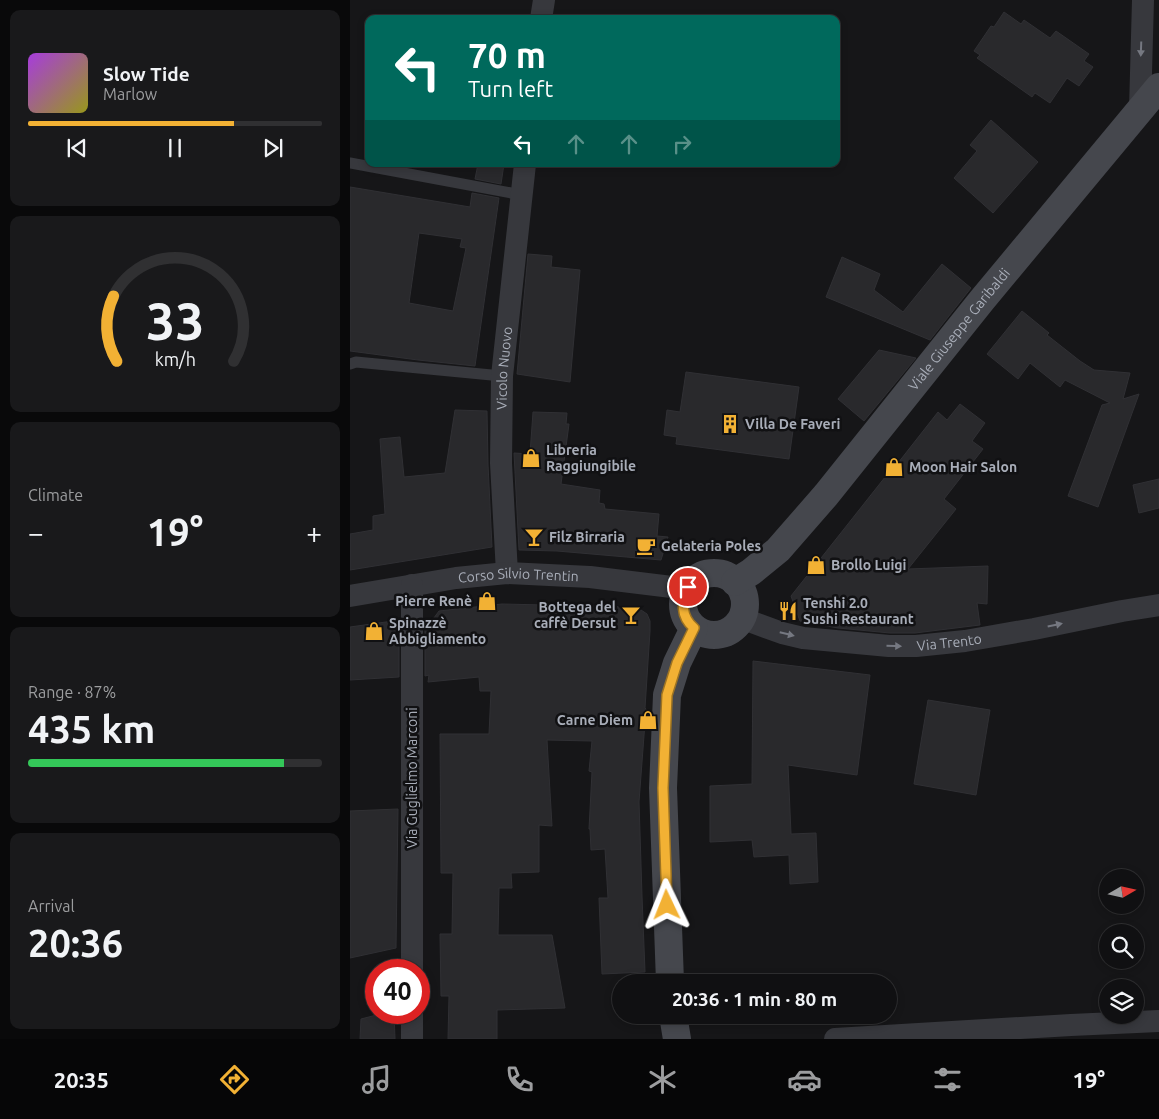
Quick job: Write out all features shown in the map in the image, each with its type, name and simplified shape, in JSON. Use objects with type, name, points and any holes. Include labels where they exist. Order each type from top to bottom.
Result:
[{"type":"street","points":[[542,15],[544,0]]},
{"type":"street","points":[[1140,110],[1143,0]]},
{"type":"street","name":"Viale Giuseppe Garibaldi","points":[[735,582],[751,572],[778,550],[826,495],[988,293],[1159,86]]},
{"type":"street","name":"Vicolo Nuovo","points":[[507,573],[501,463],[502,376],[525,167]]},
{"type":"street","name":"Corso Silvio Trentin","points":[[350,596],[456,578],[507,573],[590,577],[688,589]]},
{"type":"street","points":[[709,574],[717,574],[726,576],[735,582],[741,591],[744,610],[735,627],[721,634],[706,634],[694,628],[687,619],[683,603],[688,589],[695,580],[709,574]]},
{"type":"street","name":"Via Guglielmo Marconi","points":[[412,585],[412,959]]},
{"type":"street","name":"Via Trento","points":[[741,618],[782,633],[803,638],[889,646],[916,646],[975,640],[1159,605]]},
{"type":"street","points":[[670,974],[663,788],[667,695],[677,663],[694,628]]},
{"type":"street","points":[[835,1039],[1159,1021]]},
{"type":"street","points":[[412,1024],[412,1039]]},
{"type":"street","points":[[674,1024],[677,1039]]},
{"type":"lane","points":[[350,163],[365,166]]},
{"type":"lane","points":[[372,167],[522,195]]},
{"type":"lane","points":[[350,364],[356,362],[502,376]]},
{"type":"building","points":[[1004,12],[1021,24],[1024,20],[1050,38],[1056,31],[1089,54],[1084,61],[1093,67],[1079,86],[1067,78],[1050,103],[1035,93],[1032,97],[977,58],[980,55],[974,51],[991,26],[994,27]]},
{"type":"building","points":[[991,120],[1038,162],[993,213],[954,178],[977,151],[970,145]]},
{"type":"building","points":[[477,167],[504,167],[501,184],[475,179]]},
{"type":"building","points":[[350,187],[470,207],[472,193],[499,198],[475,366],[350,351]],"holes":[[[419,233],[462,239],[460,247],[466,248],[453,311],[409,303]]]},
{"type":"building","points":[[528,254],[552,256],[551,267],[580,270],[570,382],[517,374]]},
{"type":"building","points":[[842,257],[880,274],[874,290],[903,312],[942,264],[971,288],[930,340],[826,297]]},
{"type":"building","points":[[1022,311],[1049,333],[1047,335],[1094,370],[1130,373],[1123,399],[1139,394],[1098,507],[1068,496],[1102,405],[1110,403],[1065,380],[1060,387],[1030,363],[1018,379],[987,354]]},
{"type":"building","points":[[879,350],[916,358],[864,421],[838,399]]},
{"type":"building","name":"Villa De Faveri","points":[[686,372],[799,387],[789,459],[676,444],[677,437],[664,435],[667,410],[680,412]]},
{"type":"building","points":[[960,404],[985,423],[972,441],[983,449],[944,499],[956,509],[908,569],[988,566],[987,604],[977,603],[980,625],[915,633],[890,633],[838,628],[800,621],[791,596],[938,412],[947,420]]},
{"type":"building","points":[[455,410],[487,411],[492,547],[350,570],[350,534],[373,530],[373,516],[385,514],[380,439],[400,437],[404,477],[445,473]]},
{"type":"building","points":[[533,412],[567,413],[566,424],[569,424],[561,484],[600,490],[599,503],[604,504],[605,509],[659,514],[657,536],[668,537],[661,560],[557,551],[519,550],[514,453],[530,454]]},
{"type":"building","points":[[1159,479],[1159,508],[1139,513],[1133,485]]},
{"type":"building","points":[[502,604],[631,607],[647,614],[650,621],[639,802],[645,972],[602,974],[599,898],[608,898],[605,849],[591,850],[589,829],[592,772],[589,771],[592,741],[547,740],[552,826],[539,825],[539,872],[511,873],[512,888],[499,888],[498,935],[552,935],[565,1008],[497,1010],[497,1039],[448,1039],[449,996],[441,996],[440,934],[452,934],[453,873],[441,873],[440,734],[489,734],[491,691],[480,691],[479,677],[428,682],[429,675],[425,676],[425,630],[439,611]]},
{"type":"building","points":[[393,621],[399,628],[399,677],[350,680],[350,627]]},
{"type":"building","points":[[753,661],[870,675],[857,775],[788,765],[791,834],[816,833],[818,882],[790,884],[789,855],[754,857],[752,840],[710,842],[710,786],[752,784]]},
{"type":"building","points":[[928,700],[990,710],[976,795],[914,784]]},
{"type":"building","points":[[398,809],[396,948],[350,958],[350,811]]},
{"type":"building","points":[[365,1018],[365,1024],[394,1024],[395,1039],[360,1039],[361,1019]]},
{"type":"place","name":"Villa De Faveri","points":[[730,424]]},
{"type":"place","name":"Libreria Raggiungibile","points":[[531,458]]},
{"type":"place","name":"Moon Hair Salon","points":[[894,467]]},
{"type":"place","name":"Filz Birraria","points":[[534,537]]},
{"type":"place","name":"Gelateria Poles","points":[[646,546]]},
{"type":"place","name":"Brollo Luigi","points":[[816,565]]},
{"type":"place","name":"Pierre Renè","points":[[487,601]]},
{"type":"place","name":"Tenshi 2.0 Sushi Restaurant","points":[[788,611]]},
{"type":"place","name":"Bottega del caffè Dersut","points":[[631,615]]},
{"type":"place","name":"Spinazzè Abbigliamento","points":[[374,631]]},
{"type":"place","name":"Carne Diem","points":[[648,720]]},
{"type":"route","points":[[667,905],[663,788],[667,695],[677,663],[694,628],[684,611],[683,603],[688,587]]}]
